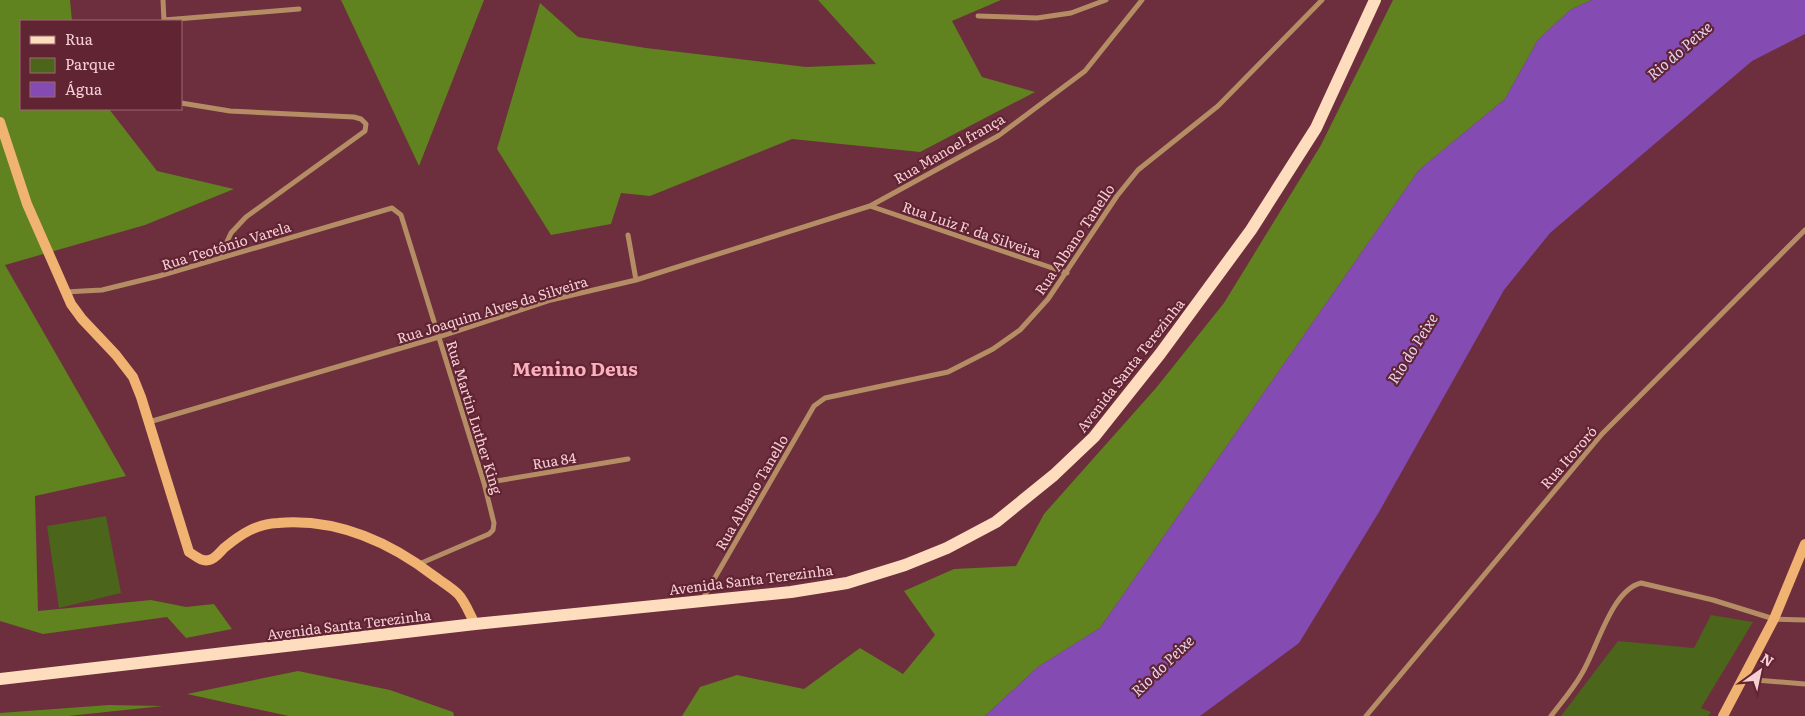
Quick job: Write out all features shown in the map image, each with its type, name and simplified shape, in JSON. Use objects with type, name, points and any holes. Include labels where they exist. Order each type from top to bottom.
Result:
[{"type":"main road","name":"Avenida Santa Terezinha","points":[[0,679],[475,624],[791,592],[847,583],[905,565],[947,548],[996,522],[1054,475],[1094,437],[1160,354],[1251,230],[1316,128],[1375,0]]},
{"type":"street","points":[[163,0],[164,20],[300,9]]},
{"type":"street","points":[[978,16],[1037,18],[1071,13],[1106,0]]},
{"type":"street","name":"Rua Manoel frança","points":[[870,206],[998,136],[1078,76],[1093,64],[1142,0]]},
{"type":"street","name":"Rua Albano Tanello","points":[[702,601],[814,406],[825,398],[948,372],[963,366],[1020,330],[1048,299],[1117,196],[1138,170],[1218,106],[1322,0]]},
{"type":"street","points":[[182,103],[230,111],[354,118],[361,119],[366,124],[365,131],[246,217],[231,233],[220,257]]},
{"type":"street","points":[[0,122],[27,204],[65,292],[82,319],[116,355],[132,378],[149,422],[189,552],[201,560],[211,560],[244,532],[261,525],[298,522],[324,525],[371,537],[402,552],[459,595],[475,624]]},
{"type":"street","name":"Rua Luiz F. da Silveira","points":[[870,206],[1067,273]]},
{"type":"street","name":"Rua Joaquim Alves da Silveira","points":[[149,422],[439,336],[551,300],[636,280],[870,206]]},
{"type":"street","name":"Rua Teotônio Varela","points":[[65,292],[123,286],[392,208]]},
{"type":"street","name":"Rua Martin Luther King","points":[[392,208],[400,215],[484,483],[494,523],[493,530],[489,534],[419,564]]},
{"type":"street","name":"Rua Itororó","points":[[1366,716],[1602,434],[1805,230]]},
{"type":"street","points":[[628,235],[636,280]]},
{"type":"street","name":"Rua 84","points":[[484,483],[628,459]]},
{"type":"street","points":[[1723,716],[1774,619],[1805,544]]},
{"type":"street","points":[[1551,716],[1581,675],[1617,602],[1626,589],[1633,585],[1641,583],[1704,598],[1774,619],[1805,620]]},
{"type":"street","points":[[1742,679],[1805,684]]},
{"type":"green space","points":[[0,0],[70,0],[72,20],[20,20],[20,110],[110,110],[157,171],[234,189],[145,225],[5,265],[126,476],[35,496],[38,611],[151,600],[186,607],[214,604],[232,629],[186,638],[167,617],[43,634],[0,621]]},
{"type":"green space","points":[[341,0],[484,0],[419,166]]},
{"type":"green space","points":[[818,0],[1001,0],[952,21],[982,77],[1035,92],[920,152],[792,139],[650,196],[621,193],[611,224],[551,235],[497,149],[540,3],[578,37],[646,48],[806,67],[876,64]]},
{"type":"green space","points":[[1393,0],[1592,0],[1570,10],[1538,40],[1505,99],[1419,170],[1100,628],[1038,667],[985,716],[682,716],[700,687],[737,675],[804,689],[860,648],[903,674],[935,635],[904,591],[954,569],[1016,566],[1044,514],[1156,388],[1224,303],[1321,145]]},
{"type":"green space","points":[[106,516],[121,593],[59,608],[47,526]]},
{"type":"green space","points":[[1711,615],[1753,622],[1701,708],[1711,712],[1708,716],[1561,716],[1618,641],[1694,648]]},
{"type":"green space","points":[[298,671],[390,690],[453,712],[454,716],[289,716],[187,694]]},
{"type":"green space","points":[[109,705],[163,706],[68,716],[0,716],[0,713]]},
{"type":"water","name":"Rio do Peixe","points":[[1592,0],[1805,0],[1805,34],[1752,61],[1550,233],[1504,290],[1379,512],[1299,643],[1200,716],[985,716],[1038,667],[1100,628],[1419,170],[1505,99],[1538,40],[1570,10]]},
{"type":"district","name":"Menino Deus","points":[[575,368]]}]
